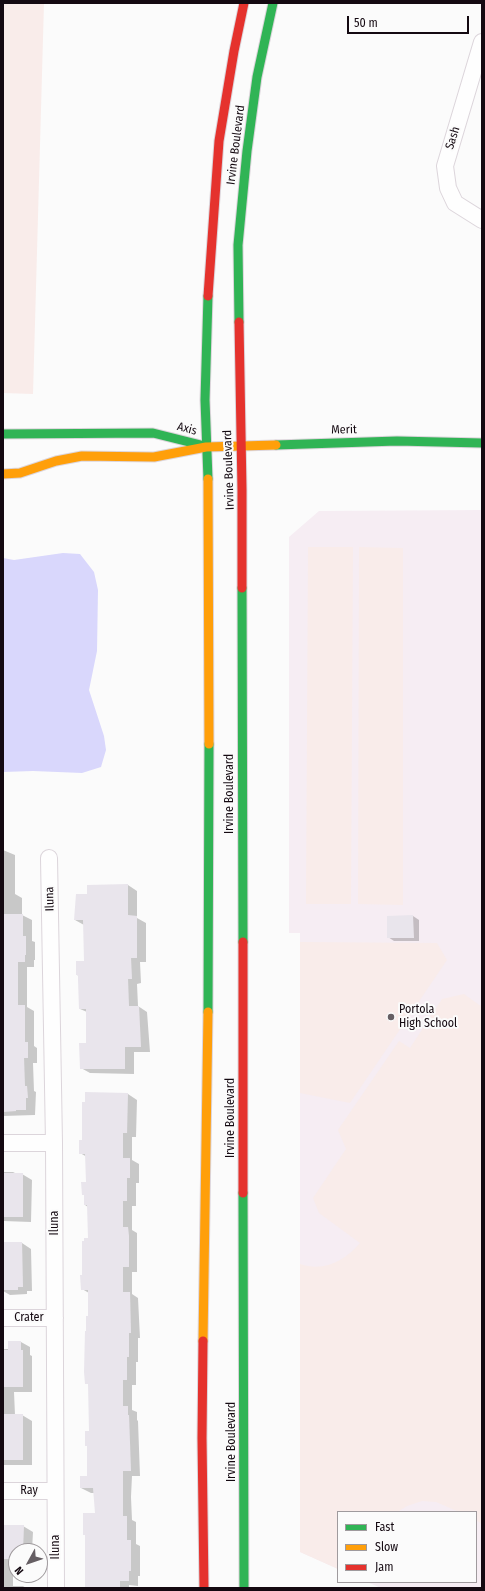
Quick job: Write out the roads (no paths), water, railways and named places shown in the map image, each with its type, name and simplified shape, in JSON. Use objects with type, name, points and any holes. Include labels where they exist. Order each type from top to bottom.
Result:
[{"type":"main road","name":"Irvine Boulevard","points":[[204,1588],[202,1438],[209,964],[208,493],[205,400],[209,275],[214,199],[225,101],[244,3]]},
{"type":"main road","name":"Irvine Boulevard","points":[[244,1588],[242,490],[240,447],[238,245],[247,151],[255,91],[273,3]]},
{"type":"main road","name":"Axis","points":[[3,434],[153,433],[206,447]]},
{"type":"main road","name":"Merit","points":[[206,447],[389,441],[482,443]]},
{"type":"main road","name":"Axis","points":[[3,474],[20,473],[56,461],[82,456],[154,457],[206,447]]},
{"type":"street","name":"Sash","points":[[482,42],[445,166],[448,188],[455,204],[482,220]]},
{"type":"street","name":"Iluna","points":[[49,858],[54,1143],[56,1588]]},
{"type":"street","points":[[3,1143],[54,1143]]},
{"type":"street","name":"Crater","points":[[3,1318],[55,1318]]},
{"type":"street","name":"Ray","points":[[3,1491],[55,1491]]},
{"type":"water","points":[[63,553],[80,554],[94,572],[98,590],[97,651],[89,690],[104,736],[106,750],[101,767],[82,773],[33,771],[3,772],[3,558],[14,560]]},
{"type":"place","name":"Portola High School","points":[[391,1017]]}]
